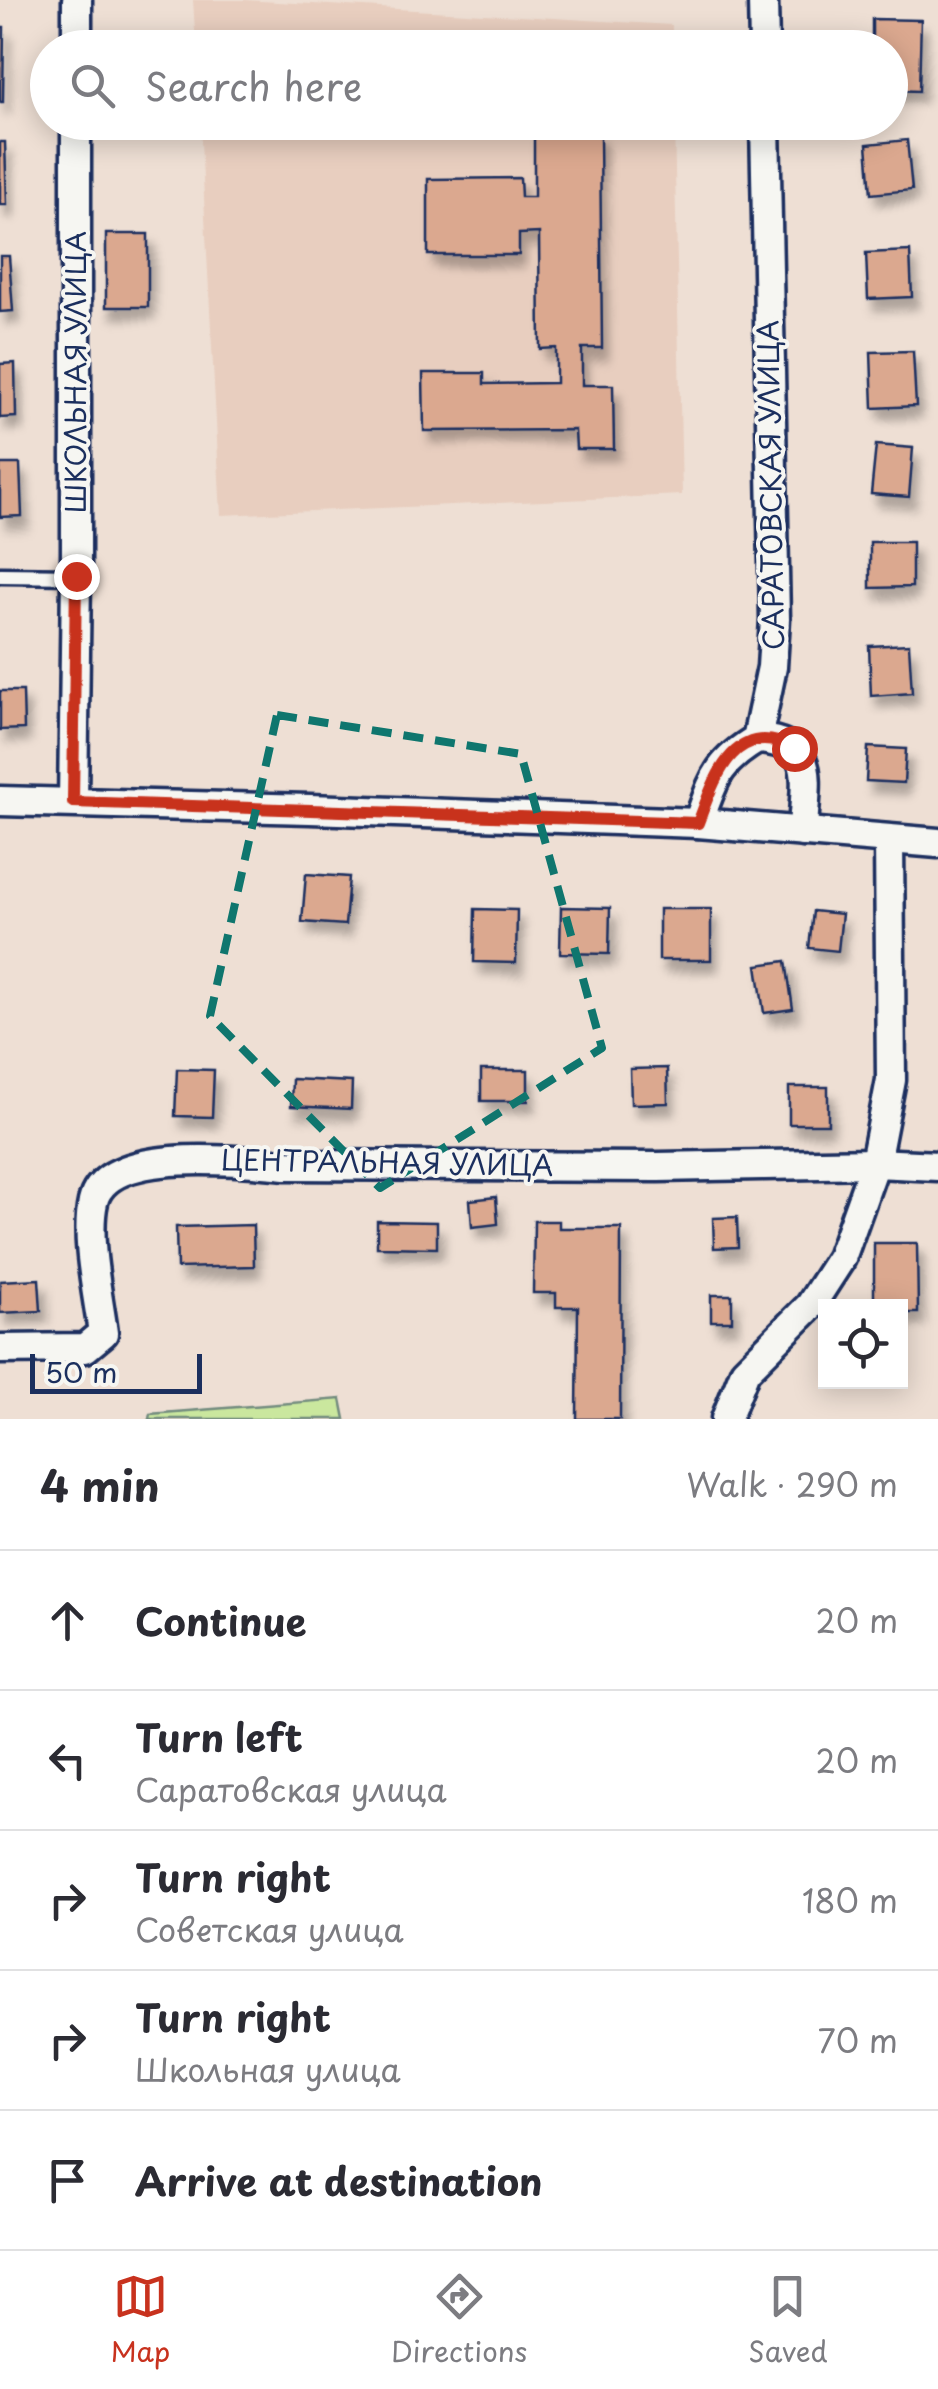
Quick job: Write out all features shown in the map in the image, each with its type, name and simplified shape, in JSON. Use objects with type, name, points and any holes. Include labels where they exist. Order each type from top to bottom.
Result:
[{"type":"street","points":[[76,0],[76,30]]},
{"type":"street","points":[[762,0],[763,30]]},
{"type":"street","name":"ШКОЛЬНАЯ УЛИЦА","points":[[73,802],[76,140]]},
{"type":"street","name":"САРАТОВСКАЯ УЛИЦА","points":[[757,739],[772,668],[775,619],[765,140]]},
{"type":"street","points":[[698,823],[718,772],[736,752],[757,739],[778,740],[794,748],[805,762],[803,832]]},
{"type":"street","points":[[0,801],[698,823],[938,843]]},
{"type":"street","points":[[726,1419],[745,1371],[810,1306],[841,1258],[874,1163],[890,1080],[889,840]]},
{"type":"street","name":"ЦЕНТРАЛЬНАЯ УЛИЦА","points":[[0,1349],[86,1348],[103,1333],[90,1232],[93,1197],[114,1173],[154,1162],[938,1166]]},
{"type":"lane","points":[[0,575],[76,576]]},
{"type":"highlighted area","points":[[277,715],[521,754],[602,1048],[380,1188],[210,1016]]},
{"type":"shaded area","points":[[193,0],[672,25],[672,30],[195,30]]},
{"type":"shaded area","points":[[201,140],[674,140],[682,495],[221,515]]},
{"type":"green space","points":[[341,1399],[345,1419],[149,1419],[150,1414]]},
{"type":"building","points":[[872,19],[921,20],[919,91],[908,91],[908,30],[872,30]]},
{"type":"building","points":[[0,27],[4,27],[3,102],[0,102]]},
{"type":"building","points":[[534,140],[600,140],[602,348],[582,348],[582,385],[613,385],[614,449],[576,449],[575,430],[424,431],[423,373],[484,373],[484,384],[556,383],[556,348],[540,349],[539,233],[519,234],[519,255],[428,255],[428,179],[520,178],[521,197],[534,197]]},
{"type":"building","points":[[907,140],[912,190],[871,194],[867,144]]},
{"type":"building","points":[[0,142],[5,142],[7,205],[0,205]]},
{"type":"building","points":[[106,234],[148,234],[148,307],[106,307]]},
{"type":"building","points":[[910,251],[912,297],[868,299],[866,253]]},
{"type":"building","points":[[0,256],[9,256],[13,311],[0,312]]},
{"type":"building","points":[[913,351],[916,406],[873,408],[871,352]]},
{"type":"building","points":[[15,363],[16,417],[0,418],[0,364]]},
{"type":"building","points":[[876,445],[913,448],[909,497],[871,494]]},
{"type":"building","points":[[0,464],[20,464],[22,516],[0,517]]},
{"type":"building","points":[[870,542],[912,542],[912,587],[870,588]]},
{"type":"building","points":[[909,644],[912,693],[871,696],[869,646]]},
{"type":"building","points":[[0,691],[23,691],[24,729],[0,730]]},
{"type":"building","points":[[868,747],[906,749],[904,783],[866,781]]},
{"type":"building","points":[[306,874],[349,877],[345,925],[302,922]]},
{"type":"building","points":[[561,907],[610,908],[609,954],[560,953]]},
{"type":"building","points":[[475,909],[517,910],[516,963],[474,962]]},
{"type":"building","points":[[659,909],[711,909],[711,960],[659,960]]},
{"type":"building","points":[[813,911],[842,914],[838,951],[809,948]]},
{"type":"building","points":[[786,961],[793,1009],[764,1013],[757,965]]},
{"type":"building","points":[[667,1068],[668,1103],[631,1104],[630,1069]]},
{"type":"building","points":[[177,1069],[214,1070],[212,1117],[175,1116]]},
{"type":"building","points":[[481,1070],[528,1070],[528,1101],[481,1101]]},
{"type":"building","points":[[292,1079],[352,1082],[351,1109],[291,1106]]},
{"type":"building","points":[[789,1087],[828,1087],[828,1124],[789,1124]]},
{"type":"building","points":[[496,1197],[498,1224],[472,1227],[470,1200]]},
{"type":"building","points":[[737,1217],[738,1247],[714,1248],[713,1218]]},
{"type":"building","points":[[377,1221],[437,1222],[437,1248],[377,1247]]},
{"type":"building","points":[[534,1221],[559,1221],[559,1228],[621,1228],[620,1419],[577,1419],[578,1307],[556,1307],[556,1293],[533,1293]]},
{"type":"building","points":[[253,1225],[254,1266],[177,1268],[176,1227]]},
{"type":"building","points":[[874,1243],[917,1243],[918,1313],[908,1313],[908,1299],[874,1299]]},
{"type":"building","points":[[39,1279],[41,1311],[0,1313],[0,1281]]},
{"type":"building","points":[[711,1295],[732,1295],[732,1321],[711,1321]]},
{"type":"route","points":[[76,576],[73,802],[698,823],[718,772],[736,752],[757,739],[778,740],[794,748]]}]
